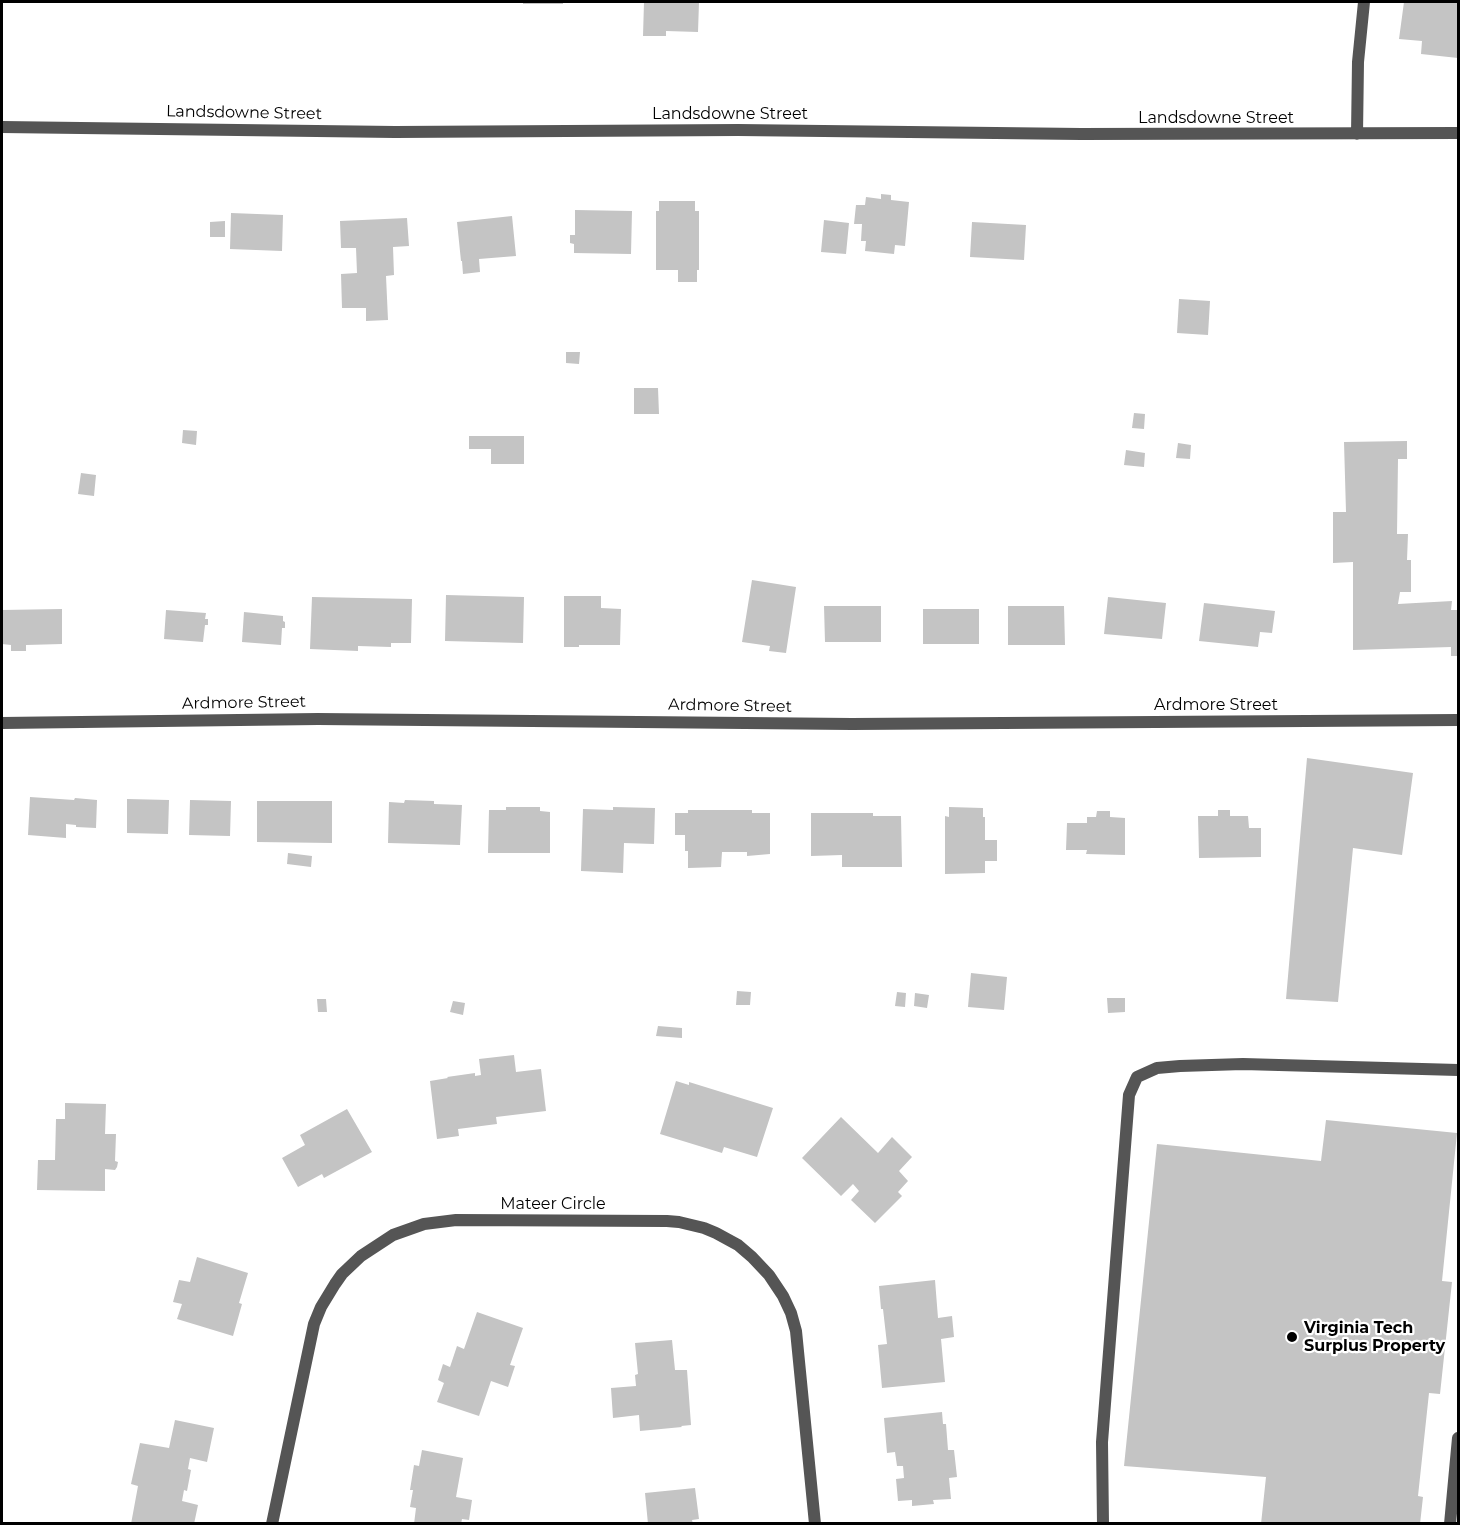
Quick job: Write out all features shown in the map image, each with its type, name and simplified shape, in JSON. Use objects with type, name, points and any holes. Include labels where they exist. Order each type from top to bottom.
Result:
[{"type":"street","points":[[1358,134],[1358,62],[1364,2]]},
{"type":"street","name":"Landsdowne Street","points":[[2,127],[395,132],[738,130],[1081,134],[1458,133]]},
{"type":"street","name":"Ardmore Street","points":[[2,723],[318,719],[852,724],[1458,720]]},
{"type":"street","points":[[1103,1524],[1101,1442],[1129,1095],[1137,1077],[1157,1068],[1243,1064],[1458,1070]]},
{"type":"street","name":"Mateer Circle","points":[[272,1524],[314,1324],[334,1284],[361,1256],[393,1235],[424,1224],[456,1220],[679,1222],[704,1228],[738,1245],[769,1275],[783,1296],[796,1331],[815,1524]]},
{"type":"street","points":[[1450,1524],[1458,1438]]},
{"type":"building","points":[[523,2],[563,2],[563,4],[523,4]]},
{"type":"building","points":[[644,2],[699,2],[698,32],[666,31],[666,36],[643,36]]},
{"type":"building","points":[[1404,2],[1458,2],[1458,58],[1421,54],[1422,41],[1399,39]]},
{"type":"building","points":[[881,194],[891,195],[891,200],[909,202],[905,246],[895,245],[894,254],[865,251],[866,241],[861,241],[862,224],[854,224],[856,205],[865,205],[866,197],[881,199]]},
{"type":"building","points":[[659,201],[695,201],[695,211],[699,211],[697,282],[678,282],[678,270],[656,270],[656,211],[659,211]]},
{"type":"building","points":[[575,210],[632,211],[631,254],[574,253],[574,244],[570,243],[570,235],[575,235]]},
{"type":"building","points":[[231,213],[283,215],[282,251],[230,249]]},
{"type":"building","points":[[512,216],[516,256],[479,259],[480,272],[463,274],[457,222]]},
{"type":"building","points":[[407,218],[409,246],[393,247],[394,275],[386,276],[388,320],[366,321],[366,308],[342,308],[341,274],[357,273],[356,248],[341,248],[340,221]]},
{"type":"building","points":[[824,220],[849,223],[846,254],[821,252]]},
{"type":"building","points":[[225,221],[225,237],[210,237],[210,222]]},
{"type":"building","points":[[972,222],[1026,225],[1024,260],[970,257]]},
{"type":"building","points":[[1179,299],[1210,301],[1208,335],[1177,333]]},
{"type":"building","points":[[566,352],[580,352],[579,364],[566,363]]},
{"type":"building","points":[[634,388],[658,388],[659,414],[634,414]]},
{"type":"building","points":[[1134,413],[1145,414],[1144,429],[1132,428]]},
{"type":"building","points":[[183,430],[197,431],[196,445],[182,443]]},
{"type":"building","points":[[469,436],[524,436],[524,464],[491,464],[491,449],[469,449]]},
{"type":"building","points":[[1407,441],[1407,459],[1398,459],[1397,534],[1408,534],[1407,560],[1411,560],[1411,592],[1400,592],[1398,604],[1452,601],[1451,610],[1458,610],[1458,656],[1451,656],[1451,647],[1353,650],[1353,562],[1333,563],[1333,512],[1346,512],[1344,442]]},
{"type":"building","points":[[1178,443],[1191,445],[1190,459],[1176,458]]},
{"type":"building","points":[[1126,450],[1145,453],[1144,467],[1124,465]]},
{"type":"building","points":[[81,473],[96,475],[94,496],[78,494]]},
{"type":"building","points":[[752,580],[796,587],[786,653],[769,651],[770,646],[742,642]]},
{"type":"building","points":[[446,595],[524,597],[523,643],[445,641]]},
{"type":"building","points":[[564,596],[601,596],[601,608],[621,609],[620,645],[564,647]]},
{"type":"building","points":[[312,597],[412,599],[411,643],[391,643],[391,647],[358,646],[358,651],[310,649]]},
{"type":"building","points":[[1108,597],[1166,603],[1162,639],[1104,634]]},
{"type":"building","points":[[1204,603],[1275,611],[1272,633],[1260,632],[1258,647],[1199,641]]},
{"type":"building","points":[[824,606],[881,606],[881,642],[825,642]]},
{"type":"building","points":[[1008,606],[1064,606],[1065,645],[1008,645]]},
{"type":"building","points":[[62,609],[62,644],[26,645],[26,651],[11,651],[11,645],[2,644],[2,610]]},
{"type":"building","points":[[923,609],[979,609],[979,644],[923,644]]},
{"type":"building","points":[[166,610],[206,613],[205,619],[208,619],[208,625],[205,625],[203,642],[164,639]]},
{"type":"building","points":[[244,612],[283,616],[285,628],[282,628],[281,645],[242,642]]},
{"type":"building","points":[[1307,758],[1413,773],[1402,855],[1353,848],[1338,1002],[1286,999]]},
{"type":"building","points":[[30,797],[97,800],[96,828],[66,824],[66,838],[28,835]]},
{"type":"building","points":[[127,799],[169,800],[168,834],[127,833]]},
{"type":"building","points":[[190,800],[231,801],[230,836],[189,835]]},
{"type":"building","points":[[405,800],[462,805],[460,845],[388,843],[389,802],[404,803]]},
{"type":"building","points":[[257,801],[332,801],[332,843],[257,842]]},
{"type":"building","points":[[506,807],[540,807],[540,811],[550,812],[550,853],[488,853],[489,810],[506,810]]},
{"type":"building","points":[[613,807],[655,808],[654,844],[624,843],[623,873],[581,871],[583,809],[613,810]]},
{"type":"building","points":[[949,807],[983,808],[985,840],[997,840],[997,861],[985,861],[985,873],[945,874],[945,816],[949,817]]},
{"type":"building","points":[[688,810],[752,810],[752,813],[770,813],[770,854],[747,856],[747,852],[722,852],[721,867],[688,868],[685,835],[675,835],[675,813],[688,813]]},
{"type":"building","points":[[1218,810],[1230,810],[1230,816],[1248,816],[1249,828],[1261,828],[1261,857],[1199,858],[1198,816],[1218,816]]},
{"type":"building","points":[[1097,811],[1110,811],[1110,817],[1125,818],[1125,855],[1086,854],[1087,850],[1066,850],[1067,823],[1087,823],[1087,817],[1096,817]]},
{"type":"building","points":[[811,813],[873,813],[873,816],[901,816],[902,867],[842,867],[842,855],[811,856]]},
{"type":"building","points":[[288,853],[312,856],[311,867],[287,864]]},
{"type":"building","points":[[971,973],[1007,977],[1004,1010],[968,1007]]},
{"type":"building","points":[[737,991],[751,992],[750,1005],[736,1005]]},
{"type":"building","points":[[897,992],[906,993],[905,1007],[895,1006]]},
{"type":"building","points":[[915,993],[929,995],[927,1008],[914,1006]]},
{"type":"building","points":[[1107,998],[1125,998],[1125,1012],[1108,1013]]},
{"type":"building","points":[[317,999],[326,999],[327,1012],[318,1012]]},
{"type":"building","points":[[453,1001],[465,1003],[463,1015],[450,1012]]},
{"type":"building","points":[[658,1026],[682,1028],[682,1038],[656,1036]]},
{"type":"building","points":[[514,1055],[516,1072],[541,1069],[546,1111],[496,1117],[497,1124],[458,1129],[459,1136],[437,1139],[430,1081],[475,1073],[475,1076],[481,1075],[479,1059]]},
{"type":"building","points":[[676,1081],[689,1085],[689,1082],[773,1108],[757,1157],[724,1147],[722,1153],[660,1134]]},
{"type":"building","points":[[65,1103],[106,1104],[105,1134],[116,1134],[115,1161],[118,1162],[115,1170],[105,1169],[105,1191],[37,1190],[38,1160],[55,1160],[56,1119],[65,1119]]},
{"type":"building","points":[[347,1109],[372,1152],[324,1178],[322,1174],[298,1187],[282,1158],[305,1145],[300,1135]]},
{"type":"building","points":[[841,1117],[878,1153],[892,1137],[912,1157],[899,1171],[908,1181],[898,1192],[902,1196],[875,1223],[851,1200],[859,1191],[853,1184],[841,1196],[802,1158]]},
{"type":"building","name":"Virginia Tech Surplus Property","points":[[1326,1120],[1457,1133],[1442,1281],[1452,1282],[1440,1394],[1429,1393],[1418,1496],[1423,1497],[1420,1524],[1261,1524],[1266,1477],[1124,1466],[1157,1144],[1321,1161]]},
{"type":"building","points":[[197,1257],[248,1273],[239,1303],[242,1304],[233,1336],[177,1319],[182,1304],[173,1302],[179,1280],[190,1282]]},
{"type":"building","points":[[935,1280],[938,1318],[952,1316],[954,1337],[941,1339],[945,1382],[882,1388],[878,1345],[887,1344],[879,1286]]},
{"type":"building","points":[[477,1312],[523,1328],[510,1365],[515,1366],[508,1387],[491,1381],[479,1416],[437,1402],[444,1383],[438,1380],[443,1364],[450,1367],[457,1346],[464,1349]]},
{"type":"building","points":[[672,1340],[675,1370],[687,1370],[691,1425],[640,1431],[639,1415],[613,1418],[611,1388],[636,1386],[635,1375],[638,1374],[635,1343]]},
{"type":"building","points":[[942,1412],[943,1424],[946,1424],[948,1450],[954,1450],[957,1477],[949,1478],[951,1499],[933,1500],[934,1504],[912,1506],[912,1500],[898,1501],[896,1479],[904,1478],[903,1466],[897,1466],[895,1452],[887,1453],[884,1418]]},
{"type":"building","points":[[175,1420],[214,1428],[207,1462],[190,1458],[188,1469],[191,1470],[187,1491],[184,1490],[182,1501],[198,1505],[194,1524],[131,1524],[138,1486],[131,1484],[140,1443],[169,1448]]},
{"type":"building","points":[[422,1450],[463,1458],[456,1497],[472,1500],[469,1520],[462,1519],[461,1524],[414,1524],[416,1508],[410,1507],[413,1490],[410,1490],[414,1465],[419,1466]]},
{"type":"building","points":[[695,1488],[699,1519],[692,1520],[693,1524],[648,1524],[645,1493]]},
{"type":"place","name":"Virginia Tech Surplus Property","points":[[1292,1337]]}]
